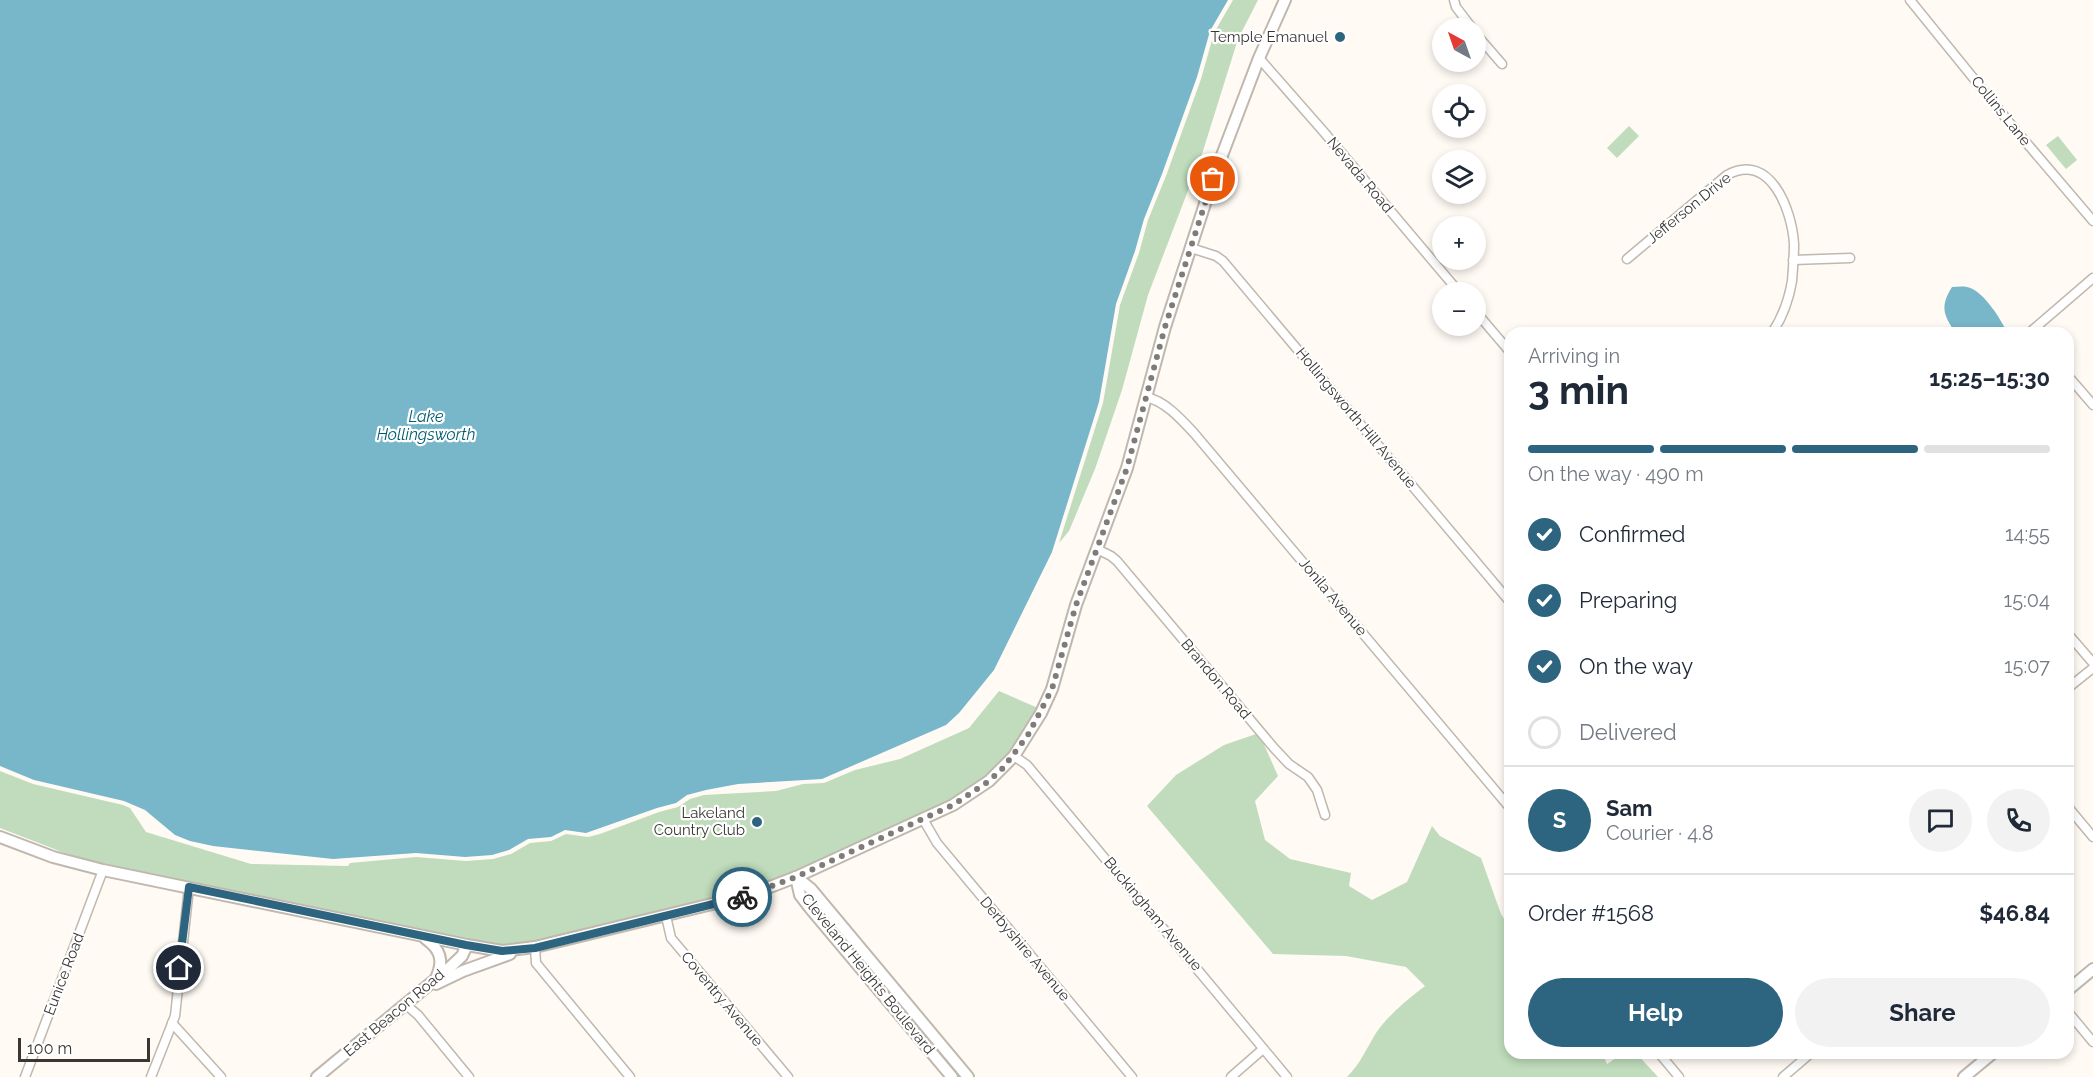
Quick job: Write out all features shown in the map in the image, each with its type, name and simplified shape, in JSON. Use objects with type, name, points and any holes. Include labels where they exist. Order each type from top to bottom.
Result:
[{"type":"street","points":[[424,988],[478,965],[532,948],[749,896],[953,805],[975,792],[1014,756],[1041,713],[1052,689],[1076,605],[1127,468],[1165,327],[1224,148],[1259,58],[1285,0]]},
{"type":"street","points":[[1454,0],[1464,18]]},
{"type":"street","name":"Collins Lane","points":[[1910,0],[2093,222]]},
{"type":"street","points":[[1486,46],[1502,64]]},
{"type":"street","name":"Nevada Road","points":[[1259,58],[1451,282]]},
{"type":"street","name":"Jefferson Drive","points":[[1627,259],[1727,175],[1737,170],[1748,169],[1759,172],[1770,178],[1777,188],[1794,242],[1791,283],[1784,310],[1775,327]]},
{"type":"street","name":"Hollingsworth Hill Avenue","points":[[1191,248],[1216,255],[1223,261],[1504,595]]},
{"type":"street","points":[[1793,260],[1851,258]]},
{"type":"street","points":[[2037,327],[2093,278]]},
{"type":"street","points":[[1486,324],[1504,345]]},
{"type":"street","points":[[2074,383],[2093,405]]},
{"type":"street","name":"Jonila Avenue","points":[[1146,397],[1155,399],[1178,416],[1194,433],[1504,801]]},
{"type":"street","name":"Brandon Road","points":[[1097,549],[1117,561],[1274,748],[1308,777],[1317,790],[1325,815]]},
{"type":"street","points":[[2074,641],[2093,663]]},
{"type":"street","points":[[2074,683],[2093,668]]},
{"type":"street","name":"Buckingham Avenue","points":[[1014,756],[1027,765],[1287,1077]]},
{"type":"street","points":[[2074,814],[2093,837]]},
{"type":"street","name":"Derbyshire Avenue","points":[[923,819],[937,843],[1132,1077]]},
{"type":"street","points":[[0,837],[35,851],[102,870],[466,945],[502,951],[532,948]]},
{"type":"street","name":"Eunice Road","points":[[25,1077],[102,870]]},
{"type":"street","name":"Cleveland Heights Boulevard","points":[[796,877],[811,890],[968,1077]]},
{"type":"street","name":"Cleveland Heights Boulevard","points":[[796,877],[800,895],[810,908],[952,1077]]},
{"type":"street","points":[[151,1077],[172,1023],[189,887]]},
{"type":"street","name":"Coventry Avenue","points":[[666,916],[671,938],[788,1077]]},
{"type":"street","points":[[424,937],[439,951],[441,968],[436,979]]},
{"type":"street","name":"East Beacon Road","points":[[317,1077],[462,956],[466,945]]},
{"type":"street","points":[[532,948],[536,963],[630,1077]]},
{"type":"street","points":[[2074,985],[2093,969]]},
{"type":"street","points":[[405,1004],[418,1015],[469,1077]]},
{"type":"street","points":[[2074,1019],[2093,1042]]},
{"type":"street","points":[[172,1023],[221,1077]]},
{"type":"street","points":[[928,1048],[938,1041]]},
{"type":"street","points":[[1231,1077],[1263,1049]]},
{"type":"street","points":[[1664,1059],[1679,1077]]},
{"type":"street","points":[[1783,1077],[1804,1059]]},
{"type":"street","points":[[1964,1077],[1986,1059]]},
{"type":"green space","points":[[1233,0],[1258,0],[1238,39],[1202,154],[1148,295],[1122,390],[1095,469],[1069,531],[1059,543],[1103,403],[1120,305],[1148,220],[1201,79],[1214,33]]},
{"type":"green space","points":[[1629,126],[1639,136],[1617,158],[1607,148]]},
{"type":"green space","points":[[2058,136],[2077,160],[2066,169],[2046,145]]},
{"type":"green space","points":[[999,691],[1038,708],[1010,753],[986,777],[950,801],[796,872],[747,891],[534,943],[502,946],[468,941],[186,881],[114,868],[62,852],[0,828],[0,771],[33,784],[123,805],[130,808],[146,832],[251,864],[348,866],[350,863],[416,857],[466,861],[493,859],[511,854],[530,843],[551,841],[566,834],[588,837],[600,834],[678,807],[690,799],[704,795],[776,791],[803,784],[824,783],[855,770],[900,759],[969,728]]},
{"type":"green space","points":[[1256,734],[1262,740],[1278,776],[1255,801],[1265,840],[1290,859],[1351,873],[1349,886],[1372,900],[1407,882],[1432,826],[1440,836],[1481,858],[1504,919],[1504,1059],[1605,1059],[1607,1064],[1615,1059],[1642,1059],[1658,1077],[1347,1077],[1387,1020],[1425,986],[1406,967],[1346,956],[1273,954],[1147,806],[1176,775],[1224,745]]},
{"type":"water","name":"Lake Hollingsworth","points":[[0,0],[1228,0],[1210,31],[1197,77],[1144,219],[1116,304],[1099,402],[1052,552],[994,670],[959,713],[946,725],[822,779],[738,784],[706,790],[687,795],[676,803],[586,833],[565,830],[551,837],[528,839],[509,850],[492,855],[465,857],[416,853],[333,859],[213,846],[190,841],[175,835],[145,810],[124,801],[34,780],[0,766]]},
{"type":"water","points":[[1952,287],[1973,289],[1994,310],[2004,327],[1952,327],[1946,316],[1946,300]]},
{"type":"way so far","points":[[742,897],[796,877],[953,805],[975,792],[1003,768],[1028,735],[1052,689],[1076,605],[1127,468],[1165,327],[1213,179]]},
{"type":"place","name":"Temple Emanuel","points":[[1340,37]]},
{"type":"place","name":"Lakeland Country Club","points":[[757,822]]},
{"type":"route","points":[[179,968],[189,887],[380,928],[502,951],[535,948],[693,911],[742,897]]}]
